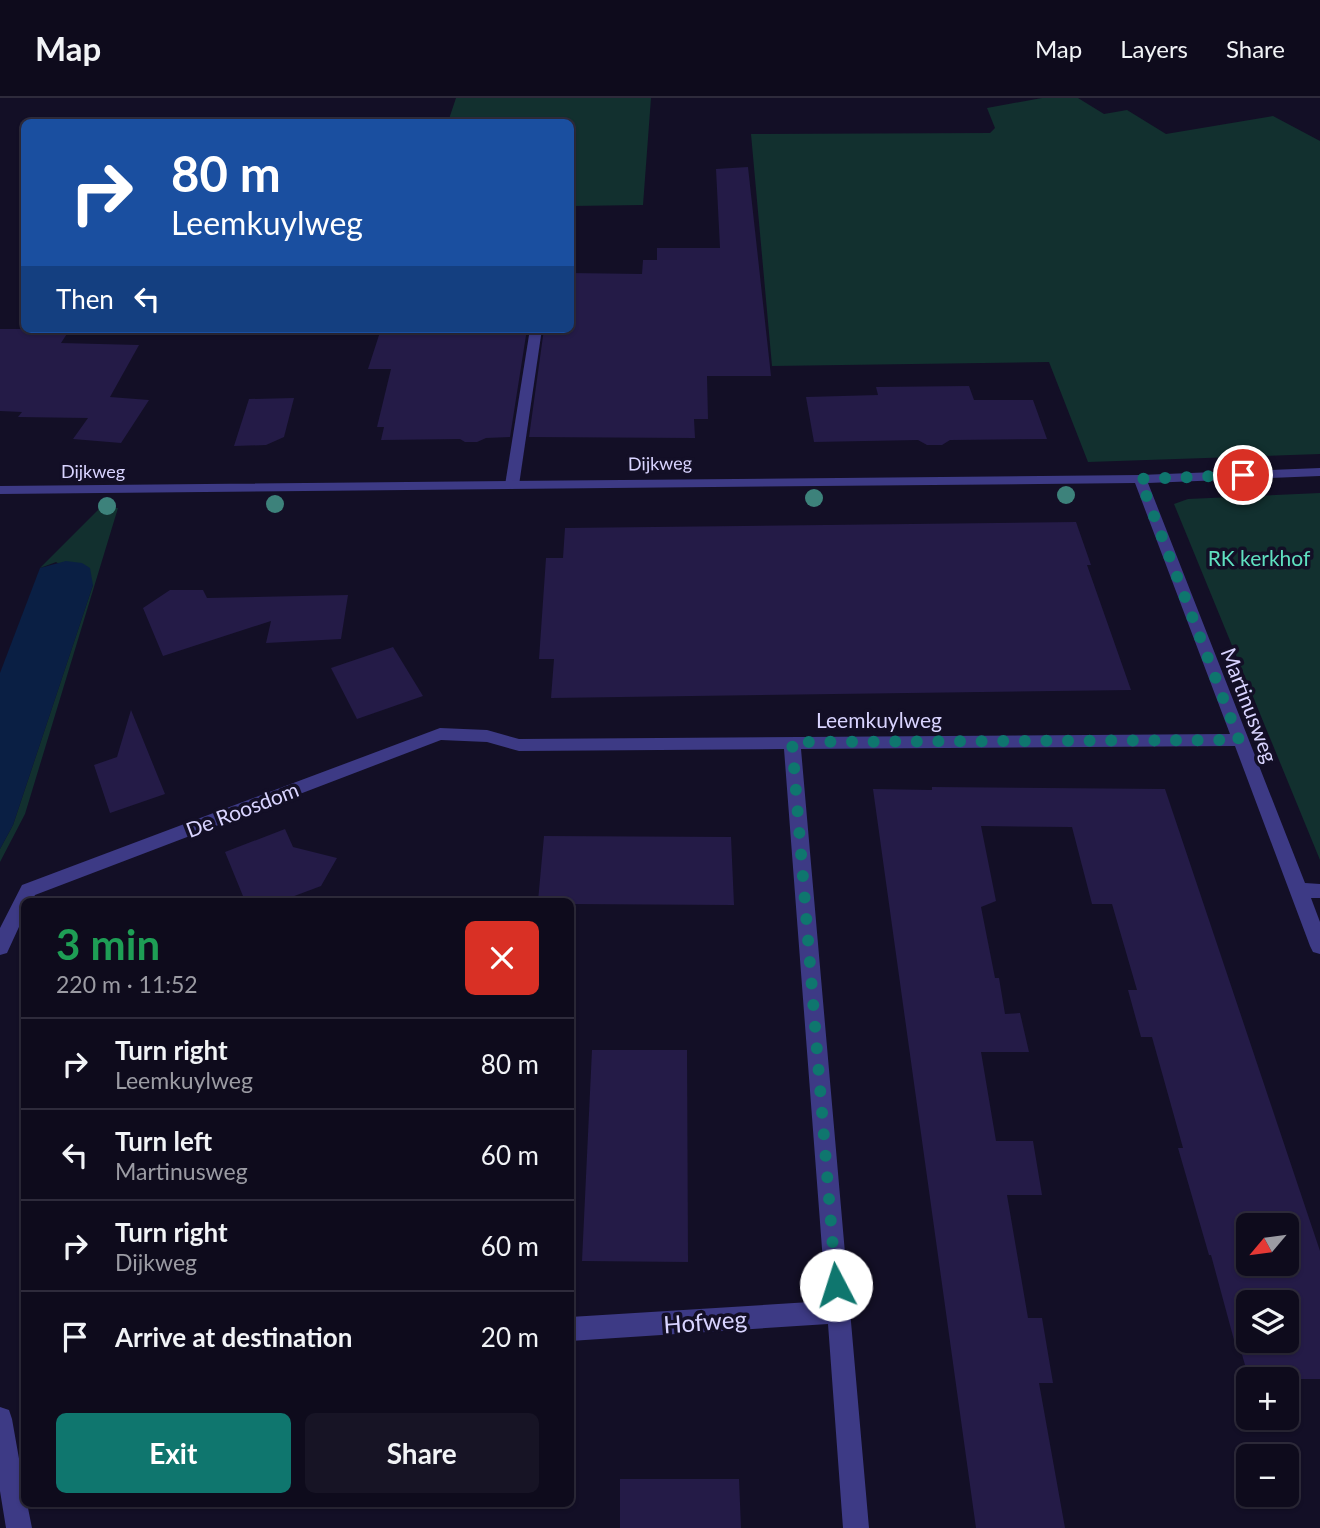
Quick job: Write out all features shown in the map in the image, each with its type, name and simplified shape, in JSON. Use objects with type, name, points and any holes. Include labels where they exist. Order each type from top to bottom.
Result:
[{"type":"street","points":[[512,485],[535,333]]},
{"type":"street","name":"Dijkweg","points":[[0,490],[1140,479],[1320,472]]},
{"type":"street","name":"Martinusweg","points":[[1140,479],[1320,946]]},
{"type":"street","name":"De Roosdom","points":[[24,898],[28,890],[440,734],[487,736],[519,745]]},
{"type":"street","name":"Leemkuylweg","points":[[519,745],[1239,740]]},
{"type":"street","points":[[792,742],[856,1528]]},
{"type":"street","points":[[1298,890],[1320,891]]},
{"type":"street","name":"De Roosdom","points":[[0,947],[21,904]]},
{"type":"street","name":"Hofweg","points":[[574,1329],[839,1312]]},
{"type":"street","points":[[0,1419],[19,1528]]},
{"type":"green space","points":[[456,98],[651,98],[643,205],[574,206],[574,119],[449,119]]},
{"type":"green space","points":[[1042,98],[1078,98],[1104,114],[1127,110],[1166,134],[1273,116],[1320,141],[1320,454],[1088,462],[1049,362],[772,366],[751,134],[990,133],[995,128],[987,108]]},
{"type":"green space","name":"RK kerkhof","points":[[1320,493],[1320,860],[1174,504],[1188,499]]},
{"type":"green space","points":[[100,508],[118,508],[25,814],[0,862],[0,849],[13,825],[93,585],[56,562],[40,568]]},
{"type":"water","points":[[66,561],[82,563],[90,568],[93,585],[13,825],[0,849],[0,673],[40,568]]},
{"type":"building","points":[[748,167],[771,376],[707,376],[708,419],[694,419],[695,438],[529,437],[543,333],[574,333],[574,273],[642,274],[643,260],[657,260],[657,248],[720,248],[716,169]]},
{"type":"building","points":[[0,329],[21,329],[21,333],[67,333],[61,343],[139,345],[110,397],[149,400],[121,443],[73,439],[88,418],[18,417],[22,412],[0,411]]},
{"type":"building","points":[[380,333],[526,333],[510,437],[486,438],[477,442],[460,439],[381,440],[384,427],[377,427],[391,369],[368,369]]},
{"type":"building","points":[[969,386],[974,400],[1033,400],[1047,439],[950,440],[942,445],[927,445],[918,440],[814,442],[806,397],[878,395],[876,387]]},
{"type":"building","points":[[294,398],[284,437],[266,445],[234,446],[249,399]]},
{"type":"building","points":[[1076,522],[1091,565],[1087,565],[1131,690],[551,698],[554,659],[539,659],[546,558],[563,558],[565,528]]},
{"type":"building","points":[[170,590],[203,590],[207,598],[348,595],[341,639],[266,643],[271,621],[163,656],[143,608]]},
{"type":"building","points":[[393,647],[423,696],[357,719],[331,668]]},
{"type":"building","points":[[131,710],[165,794],[110,813],[94,765],[117,757]]},
{"type":"building","points":[[873,789],[1165,789],[1320,1251],[1320,1379],[1299,1379],[1299,1367],[1246,1367],[1242,1353],[1299,1353],[1299,1290],[1236,1290],[1236,1347],[1178,1148],[1183,1148],[1152,1037],[1141,1037],[1128,990],[1137,990],[1112,904],[1092,904],[1072,827],[981,826],[996,901],[981,907],[995,978],[999,978],[1005,1014],[1020,1013],[1029,1052],[981,1052],[996,1141],[1033,1141],[1042,1195],[1007,1195],[1028,1318],[1042,1318],[1053,1383],[1039,1383],[1065,1528],[976,1528]]},
{"type":"building","points":[[285,829],[293,847],[337,858],[321,886],[289,898],[244,898],[225,852]]},
{"type":"building","points":[[544,836],[731,837],[734,905],[574,904],[574,898],[538,898]]},
{"type":"building","points":[[592,1050],[687,1050],[688,1262],[582,1261]]},
{"type":"building","points":[[620,1479],[739,1479],[741,1528],[620,1528]]},
{"type":"route","points":[[836,1285],[792,742],[1239,740],[1140,479],[1243,475]]}]
